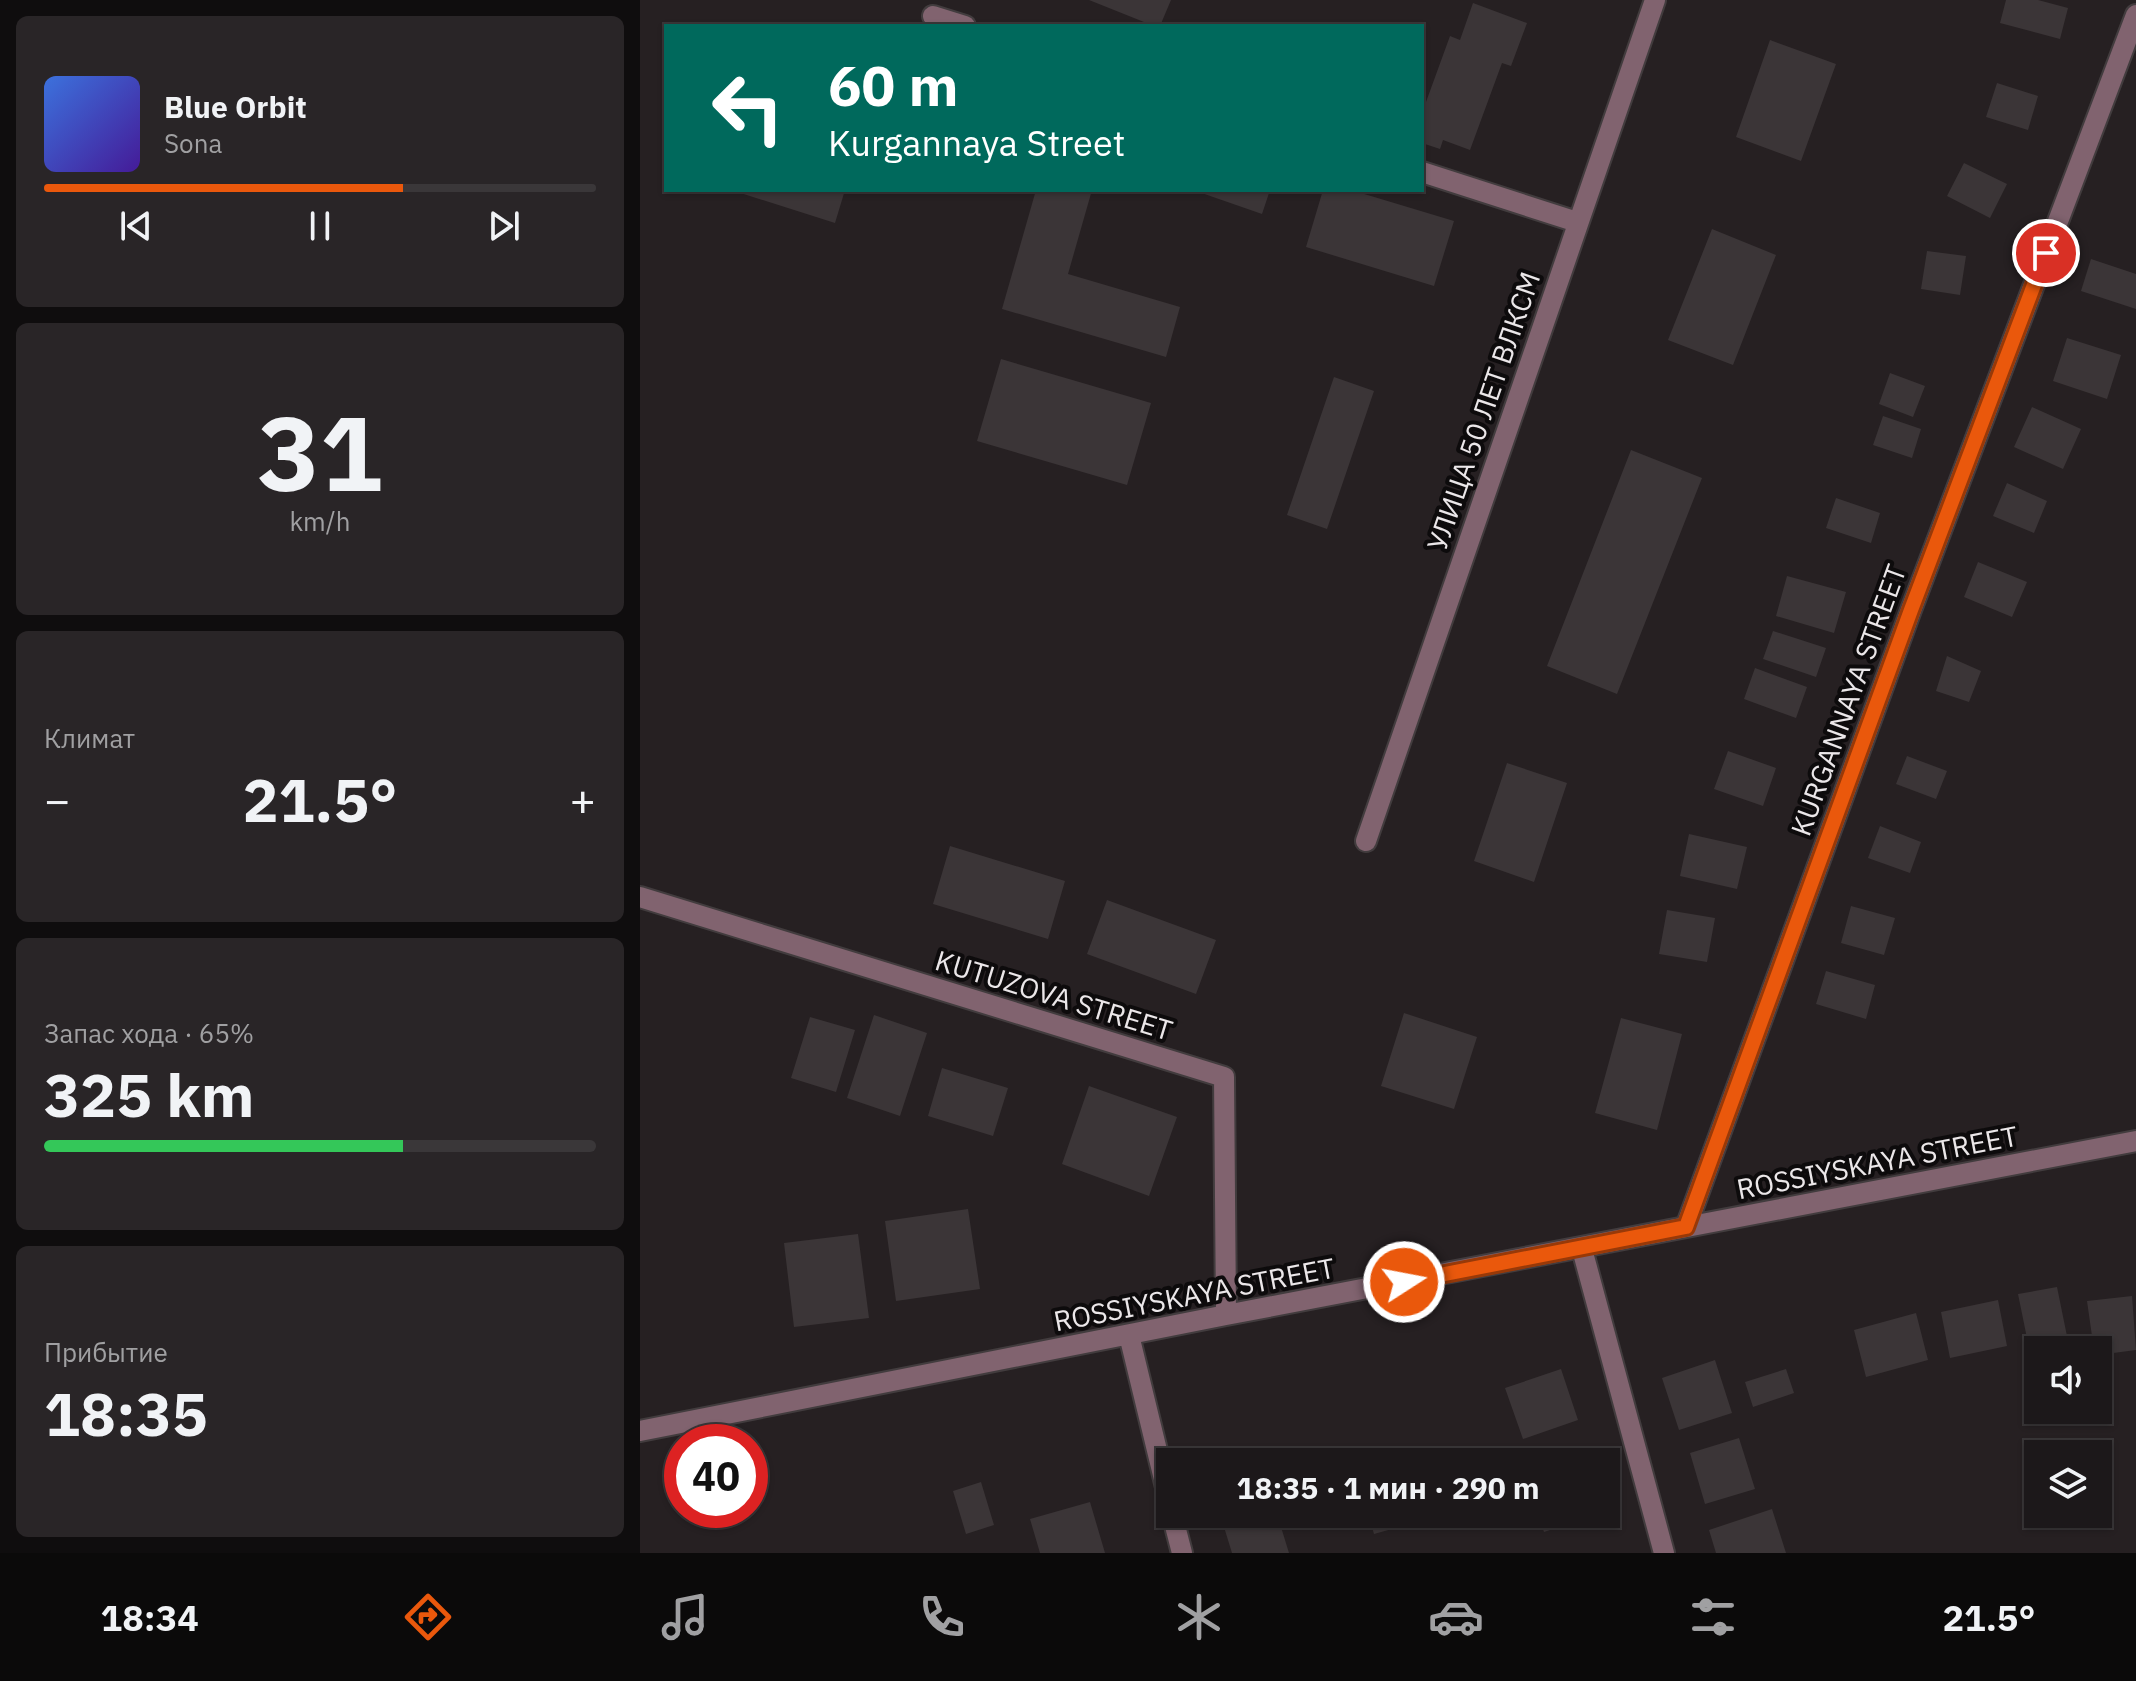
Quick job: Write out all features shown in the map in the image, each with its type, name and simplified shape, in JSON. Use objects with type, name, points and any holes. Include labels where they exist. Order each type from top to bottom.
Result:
[{"type":"street","name":"УЛИЦА 50 ЛЕТ ВЛКСМ","points":[[1366,841],[1655,0]]},
{"type":"street","name":"KURGANNAYA STREET","points":[[1686,1227],[1911,610],[2136,15]]},
{"type":"street","points":[[933,16],[959,24]]},
{"type":"street","points":[[1424,173],[1577,222]]},
{"type":"street","name":"KUTUZOVA STREET","points":[[640,897],[1224,1077],[1226,1315]]},
{"type":"street","name":"ROSSIYSKAYA STREET","points":[[640,1431],[2136,1141]]},
{"type":"street","points":[[1582,1249],[1664,1553]]},
{"type":"street","points":[[1129,1335],[1156,1448]]},
{"type":"street","points":[[1176,1528],[1182,1553]]},
{"type":"building","points":[[1089,0],[1171,0],[1161,24],[1149,24]]},
{"type":"building","points":[[2006,0],[2038,0],[2068,8],[2060,39],[2000,23]]},
{"type":"building","points":[[1473,3],[1527,23],[1511,66],[1502,63],[1470,150],[1443,140],[1440,149],[1424,144],[1424,108],[1450,36],[1460,40]]},
{"type":"building","points":[[1770,40],[1836,64],[1801,161],[1736,137]]},
{"type":"building","points":[[1997,83],[2038,96],[2028,130],[1986,117]]},
{"type":"building","points":[[1964,163],[2007,184],[1990,218],[1947,196]]},
{"type":"building","points":[[737,192],[844,192],[835,223]]},
{"type":"building","points":[[1035,192],[1091,192],[1068,274],[1180,307],[1166,357],[1002,309]]},
{"type":"building","points":[[1199,192],[1269,192],[1262,214]]},
{"type":"building","points":[[1322,192],[1358,192],[1454,221],[1434,286],[1306,247]]},
{"type":"building","points":[[1712,229],[1776,255],[1733,365],[1668,340]]},
{"type":"building","points":[[1927,251],[1966,256],[1960,295],[1921,289]]},
{"type":"building","points":[[2091,259],[2136,274],[2136,309],[2081,291]]},
{"type":"building","points":[[2067,338],[2121,355],[2107,399],[2053,381]]},
{"type":"building","points":[[1001,359],[1151,403],[1127,485],[977,441]]},
{"type":"building","points":[[1890,373],[1925,386],[1913,417],[1879,404]]},
{"type":"building","points":[[1334,377],[1374,391],[1327,529],[1287,515]]},
{"type":"building","points":[[2032,407],[2081,429],[2063,469],[2014,447]]},
{"type":"building","points":[[1883,416],[1921,429],[1912,458],[1873,445]]},
{"type":"building","points":[[1631,450],[1702,478],[1617,694],[1547,666]]},
{"type":"building","points":[[2007,483],[2047,501],[2034,533],[1993,516]]},
{"type":"building","points":[[1836,498],[1880,513],[1871,543],[1826,528]]},
{"type":"building","points":[[1978,562],[2027,582],[2012,617],[1964,597]]},
{"type":"building","points":[[1787,576],[1846,592],[1834,633],[1776,616]]},
{"type":"building","points":[[1773,631],[1826,648],[1816,677],[1763,659]]},
{"type":"building","points":[[1947,656],[1981,671],[1969,702],[1936,691]]},
{"type":"building","points":[[1755,668],[1807,687],[1796,718],[1744,699]]},
{"type":"building","points":[[1728,751],[1776,768],[1763,806],[1714,789]]},
{"type":"building","points":[[1907,756],[1947,771],[1936,799],[1896,784]]},
{"type":"building","points":[[1507,763],[1567,783],[1534,882],[1474,861]]},
{"type":"building","points":[[1880,826],[1921,842],[1910,873],[1868,858]]},
{"type":"building","points":[[1689,834],[1747,847],[1737,889],[1680,876]]},
{"type":"building","points":[[950,846],[1065,881],[1048,939],[933,904]]},
{"type":"building","points":[[1107,900],[1216,940],[1196,994],[1087,954]]},
{"type":"building","points":[[1851,906],[1895,918],[1884,955],[1841,943]]},
{"type":"building","points":[[1667,910],[1715,918],[1707,962],[1659,954]]},
{"type":"building","points":[[1826,971],[1875,985],[1866,1019],[1816,1004]]},
{"type":"building","points":[[1404,1013],[1477,1037],[1454,1109],[1381,1086]]},
{"type":"building","points":[[874,1015],[927,1033],[900,1116],[847,1098]]},
{"type":"building","points":[[810,1017],[855,1030],[836,1092],[791,1078]]},
{"type":"building","points":[[1621,1018],[1682,1034],[1657,1130],[1595,1113]]},
{"type":"building","points":[[942,1068],[1008,1088],[993,1136],[928,1116]]},
{"type":"building","points":[[1089,1086],[1177,1117],[1149,1196],[1062,1164]]},
{"type":"building","points":[[968,1209],[980,1289],[896,1301],[885,1221]]},
{"type":"building","points":[[858,1234],[869,1318],[794,1327],[784,1243]]},
{"type":"building","points":[[2057,1287],[2067,1336],[2027,1336],[2018,1294]]},
{"type":"building","points":[[2132,1296],[2136,1350],[2112,1353],[2112,1336],[2092,1336],[2087,1301]]},
{"type":"building","points":[[1998,1300],[2007,1346],[1950,1358],[1941,1312]]},
{"type":"building","points":[[1916,1313],[1928,1360],[1866,1377],[1854,1330]]},
{"type":"building","points":[[1715,1360],[1732,1413],[1679,1430],[1662,1378]]},
{"type":"building","points":[[1561,1369],[1578,1420],[1523,1439],[1505,1388]]},
{"type":"building","points":[[1786,1369],[1794,1393],[1753,1407],[1745,1382]]},
{"type":"building","points":[[1739,1438],[1755,1489],[1705,1504],[1690,1453]]},
{"type":"building","points":[[981,1482],[994,1525],[966,1534],[953,1491]]},
{"type":"building","points":[[1090,1502],[1105,1553],[1040,1553],[1030,1519]]},
{"type":"building","points":[[1772,1509],[1786,1553],[1716,1553],[1709,1530]]},
{"type":"building","points":[[1224,1528],[1281,1528],[1289,1553],[1232,1553]]},
{"type":"building","points":[[1372,1528],[1395,1528],[1374,1534]]},
{"type":"route","points":[[1404,1282],[1686,1227],[1911,610],[2046,253]]}]
